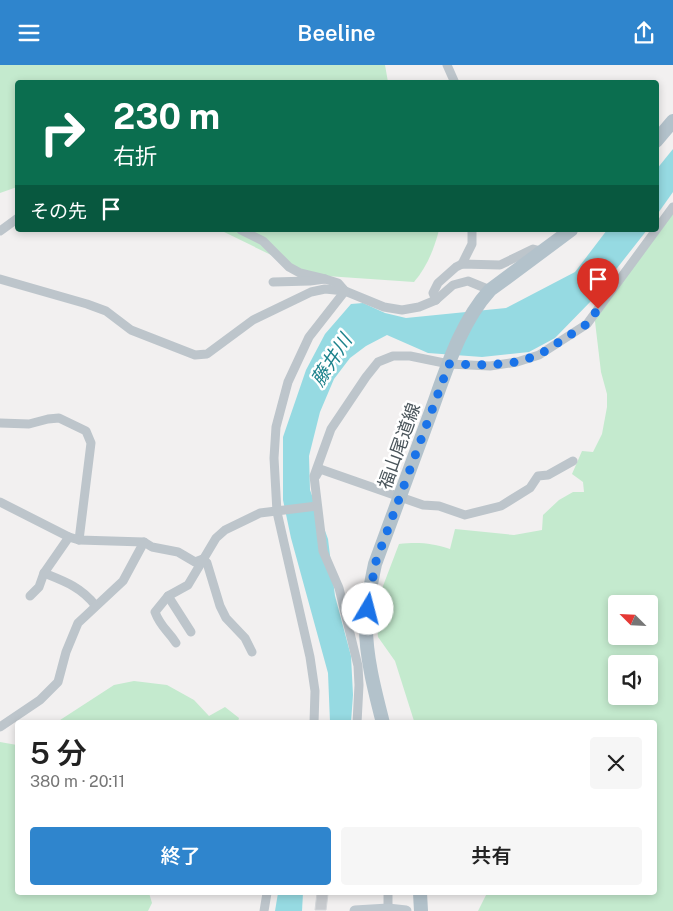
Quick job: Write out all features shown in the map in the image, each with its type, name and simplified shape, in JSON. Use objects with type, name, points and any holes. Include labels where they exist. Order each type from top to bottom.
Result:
[{"type":"main road","points":[[659,137],[673,121]]},
{"type":"main road","name":"福山尾道線","points":[[382,720],[371,677],[366,624],[369,594],[375,564],[450,362],[468,323],[487,293],[568,232]]},
{"type":"main road","points":[[420,895],[421,911]]},
{"type":"street","points":[[448,65],[455,80]]},
{"type":"street","points":[[659,226],[673,207]]},
{"type":"street","points":[[0,231],[15,220]]},
{"type":"street","points":[[245,232],[263,241],[289,267],[300,273],[338,283],[345,291]]},
{"type":"street","points":[[462,264],[472,245],[472,232]]},
{"type":"street","points":[[357,720],[358,667],[338,588],[323,551],[314,476],[331,429],[378,362],[393,356],[410,356],[490,365],[517,362],[539,355],[587,324],[655,232]]},
{"type":"street","points":[[436,300],[433,293],[438,283],[462,264],[500,265],[533,249],[541,251]]},
{"type":"street","points":[[0,279],[96,307],[106,311],[131,330],[195,355],[207,354],[253,321],[311,292],[325,289],[345,291],[384,307],[402,309],[419,307],[436,300],[453,285],[468,281],[487,293]]},
{"type":"street","points":[[273,282],[325,279]]},
{"type":"street","points":[[314,720],[315,691],[310,657],[277,512],[274,458],[276,427],[288,382],[309,337],[345,291]]},
{"type":"street","points":[[0,423],[30,424],[59,418],[86,431],[91,443],[79,540]]},
{"type":"street","points":[[314,476],[316,476],[320,469],[423,505],[439,506],[465,515],[501,506],[530,488],[538,476],[548,475],[573,461]]},
{"type":"street","points":[[0,502],[68,537],[79,540],[144,542],[152,547],[178,551],[195,562],[203,559]]},
{"type":"street","points":[[176,643],[160,626],[156,612],[168,595],[188,585],[216,538],[225,530],[260,513],[317,506]]},
{"type":"street","points":[[30,596],[39,587],[44,573],[68,537]]},
{"type":"street","points":[[0,727],[40,700],[58,682],[66,652],[78,623],[95,605],[123,581],[144,542]]},
{"type":"street","points":[[203,559],[207,563],[220,606],[226,618],[244,638],[252,652]]},
{"type":"street","points":[[44,573],[86,593],[95,605]]},
{"type":"street","points":[[168,595],[191,632]]},
{"type":"street","points":[[358,667],[371,677]]},
{"type":"street","points":[[264,911],[268,895]]},
{"type":"street","points":[[388,895],[388,909]]},
{"type":"street","points":[[356,911],[388,909],[406,911]]},
{"type":"green space","points":[[0,65],[385,65],[388,80],[15,80],[15,188],[0,193]]},
{"type":"green space","points":[[673,207],[673,911],[478,911],[486,895],[657,895],[657,720],[414,720],[395,661],[378,637],[376,613],[383,586],[399,544],[425,543],[450,549],[455,529],[514,535],[542,530],[543,515],[559,500],[573,492],[584,492],[583,482],[572,474],[582,451],[593,452],[602,434],[607,407],[607,394],[601,372],[594,313],[654,232],[659,232],[659,226]]},
{"type":"green space","points":[[224,232],[438,232],[430,257],[414,282],[312,275]]},
{"type":"green space","points":[[134,681],[167,685],[194,700],[209,716],[225,707],[239,718],[238,720],[60,720],[114,685]]},
{"type":"green space","points":[[0,742],[15,745],[15,895],[150,895],[152,903],[148,911],[0,911]]},
{"type":"water","points":[[673,149],[673,192],[659,212],[659,166]]},
{"type":"water","name":"藤井川","points":[[605,232],[645,232],[592,300],[555,338],[529,352],[482,357],[428,353],[387,335],[366,346],[350,358],[334,379],[320,412],[309,456],[310,490],[328,539],[335,596],[351,656],[353,695],[351,720],[330,720],[328,673],[291,538],[283,500],[283,437],[306,370],[325,334],[351,304],[363,303],[385,313],[406,318],[506,308],[575,272]]},
{"type":"water","points":[[278,895],[303,895],[302,911],[275,911]]},
{"type":"building","points":[[317,895],[328,895],[326,910],[315,910]]},
{"type":"route","points":[[368,609],[375,564],[449,364],[490,365],[517,362],[539,355],[587,324],[598,309]]}]
